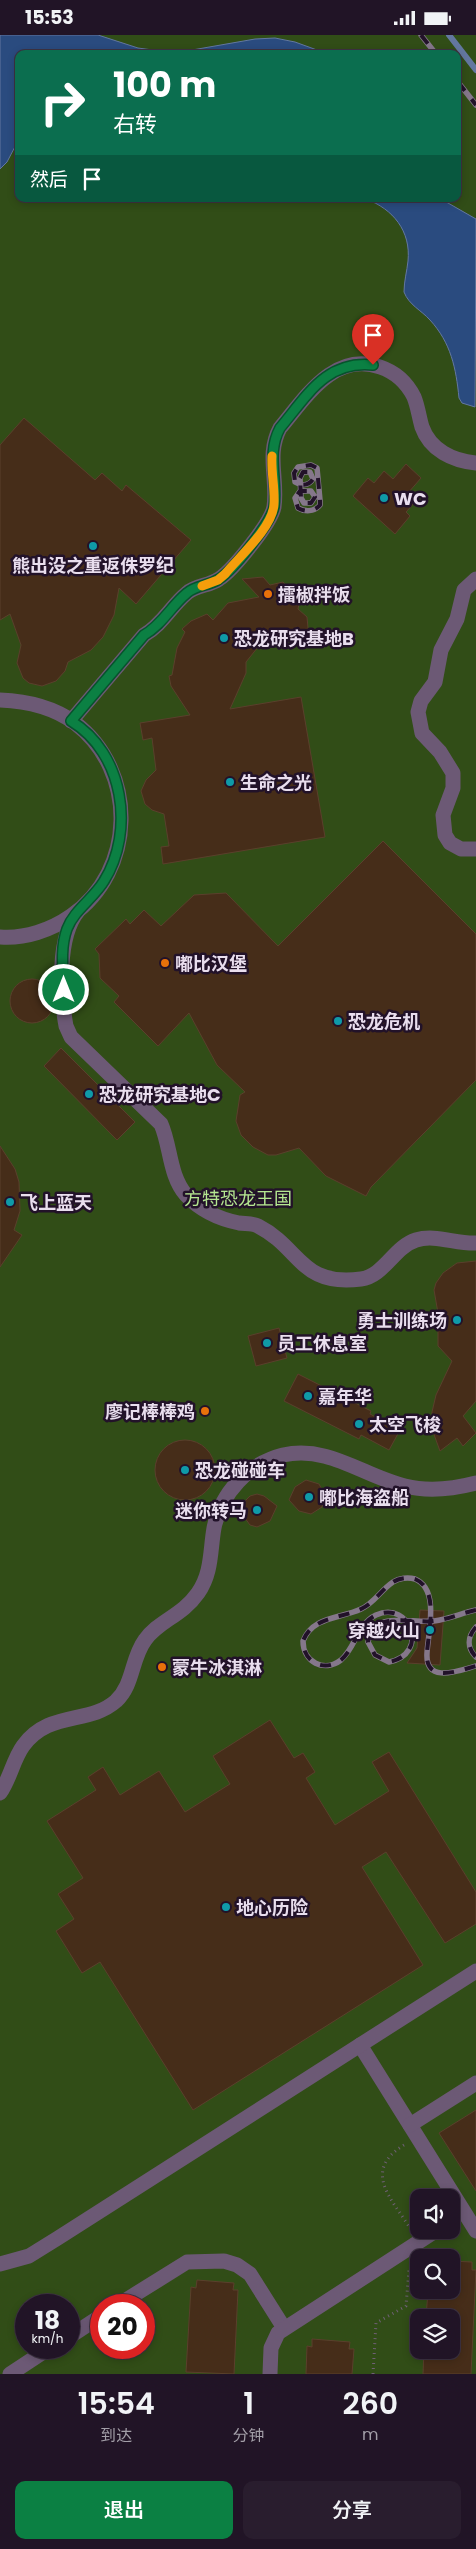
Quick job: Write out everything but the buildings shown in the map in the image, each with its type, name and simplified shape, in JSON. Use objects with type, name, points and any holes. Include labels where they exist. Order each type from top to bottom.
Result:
[{"type":"lane","points":[[71,721],[144,635],[156,628],[190,590],[210,583],[225,574],[266,525],[274,505],[272,459],[275,437],[280,428],[328,374],[340,367],[361,364],[373,365],[392,372],[400,378],[414,397],[422,428],[429,439],[448,457],[461,462],[476,463]]},
{"type":"lane","points":[[476,579],[464,590],[457,619],[441,650],[435,682],[421,701],[418,718],[422,733],[440,752],[452,773],[453,788],[443,815],[445,835],[450,843],[461,849],[476,849]]},
{"type":"lane","points":[[0,700],[39,705],[71,721],[89,736],[111,768],[121,806],[122,825],[113,864],[104,881],[70,921],[63,944],[66,1026],[71,1037],[161,1124],[166,1136],[172,1167],[178,1182],[186,1194],[198,1205],[224,1219],[255,1224],[269,1232],[307,1269],[320,1277],[336,1280],[364,1279],[380,1270],[414,1240],[436,1238],[476,1243]]},
{"type":"lane","points":[[0,937],[26,936],[45,931],[78,911]]},
{"type":"lane","points":[[0,1793],[24,1745],[32,1737],[53,1723],[92,1714],[104,1709],[116,1701],[125,1691],[145,1640],[152,1632],[183,1611],[199,1592],[210,1566],[214,1530],[222,1505],[238,1481],[249,1471],[285,1455],[310,1454],[340,1459],[374,1476],[405,1487],[441,1490],[476,1483]]},
{"type":"lane","points":[[0,2264],[29,2256],[51,2243],[476,1971]]},
{"type":"lane","points":[[360,2045],[476,2231]]},
{"type":"lane","points":[[414,2131],[476,2083]]},
{"type":"lane","points":[[460,2215],[464,2213]]},
{"type":"lane","points":[[270,2374],[274,2339],[284,2328],[423,2239]]},
{"type":"lane","points":[[136,2294],[187,2263],[224,2261],[238,2265],[250,2275],[284,2328]]},
{"type":"lane","points":[[10,2374],[33,2359]]},
{"type":"path","points":[[373,2374],[376,2323],[406,2306],[415,2244],[384,2187],[382,2174],[388,2156],[414,2131]]},
{"type":"green space","name":"方特恐龙王国","points":[[0,35],[476,35],[476,2374],[0,2374]]},
{"type":"water","points":[[0,35],[98,35],[138,48],[153,50],[15,50],[15,147],[7,162],[0,169]]},
{"type":"water","points":[[275,38],[295,42],[317,50],[192,50],[255,39]]},
{"type":"water","points":[[374,202],[446,202],[476,219],[475,407],[462,403],[459,398],[454,366],[443,338],[430,320],[406,297],[404,284],[408,250],[406,240],[403,231],[392,215]]},
{"type":"waterway","points":[[449,35],[461,50]]},
{"type":"waterway","points":[[461,51],[476,70]]},
{"type":"railway","points":[[421,35],[433,50]]},
{"type":"railway","points":[[461,86],[476,105]]},
{"type":"railway","points":[[300,478],[301,498],[304,503],[311,503],[315,497],[311,491],[300,491],[295,498],[298,508],[306,511],[315,509],[320,505],[317,468],[311,465],[298,467],[294,473],[295,482],[300,484],[302,485],[305,485],[313,479],[310,472],[303,472],[300,478]]},
{"type":"railway","points":[[476,1610],[434,1621],[425,1621],[415,1621],[404,1620],[394,1620],[377,1625],[371,1632],[368,1642],[375,1655],[389,1662],[402,1657],[409,1649],[412,1640],[411,1630],[406,1621],[399,1615],[388,1612],[376,1615],[370,1619],[346,1655],[334,1664],[322,1665],[311,1660],[304,1648],[303,1641],[313,1627],[328,1619],[361,1609],[393,1582],[412,1578],[423,1584],[428,1592],[431,1612],[430,1623],[427,1653],[431,1669],[444,1673],[476,1666]]},
{"type":"railway","points":[[476,1627],[469,1642],[471,1650],[476,1657]]},
{"type":"slow traffic","points":[[202,586],[218,580],[225,574],[266,525],[272,515],[274,505],[272,456]]},
{"type":"place","name":"WC","points":[[384,498]]},
{"type":"place","name":"熊出没之重返侏罗纪","points":[[93,546]]},
{"type":"place","name":"擂椒拌饭","points":[[268,594]]},
{"type":"place","name":"恐龙研究基地B","points":[[224,638]]},
{"type":"place","name":"生命之光","points":[[230,782]]},
{"type":"place","name":"嘟比汉堡","points":[[165,963]]},
{"type":"place","name":"恐龙危机","points":[[338,1021]]},
{"type":"place","name":"恐龙研究基地C","points":[[89,1094]]},
{"type":"place","name":"飞上蓝天","points":[[10,1202]]},
{"type":"place","name":"勇士训练场","points":[[457,1320]]},
{"type":"place","name":"员工休息室","points":[[267,1343]]},
{"type":"place","name":"嘉年华","points":[[308,1396]]},
{"type":"place","name":"廖记棒棒鸡","points":[[205,1411]]},
{"type":"place","name":"太空飞梭","points":[[359,1424]]},
{"type":"place","name":"恐龙碰碰车","points":[[185,1470]]},
{"type":"place","name":"嘟比海盗船","points":[[309,1497]]},
{"type":"place","name":"迷你转马","points":[[257,1510]]},
{"type":"place","name":"穿越火山","points":[[430,1630]]},
{"type":"place","name":"蒙牛冰淇淋","points":[[162,1667]]},
{"type":"place","name":"地心历险","points":[[226,1907]]},
{"type":"route","points":[[64,990],[63,944],[66,929],[70,921],[104,881],[113,864],[119,845],[122,825],[118,787],[111,768],[89,736],[71,721],[144,635],[156,628],[190,590],[218,580],[225,574],[266,525],[272,515],[274,505],[272,459],[275,437],[280,428],[328,374],[340,367],[361,364],[373,365]]}]
